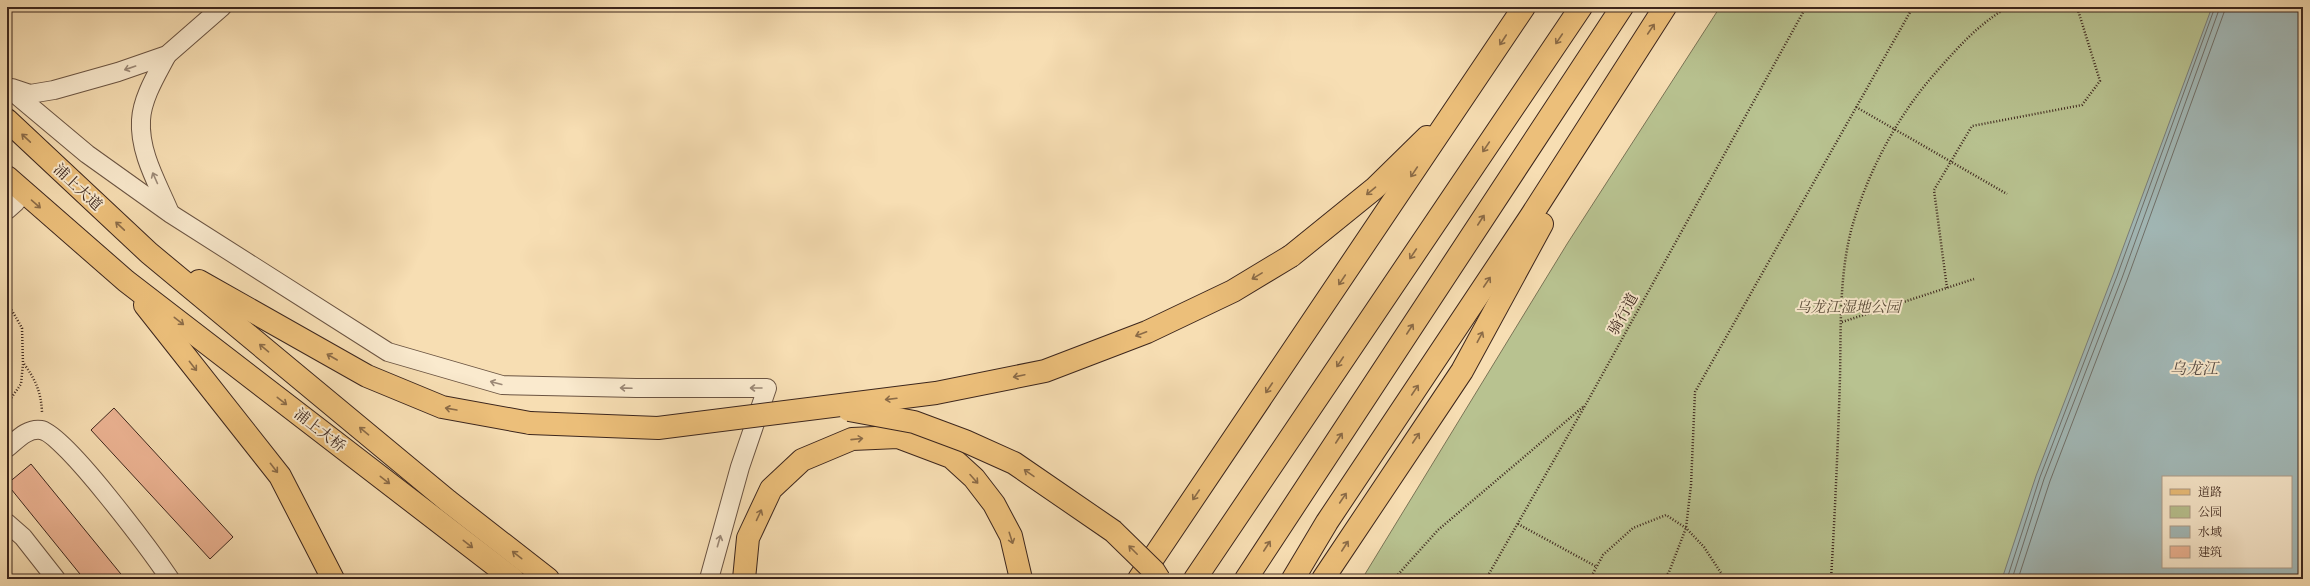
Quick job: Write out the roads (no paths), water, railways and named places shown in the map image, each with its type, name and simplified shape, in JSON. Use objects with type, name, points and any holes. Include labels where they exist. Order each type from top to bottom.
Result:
[{"type":"main road","points":[[1139,579],[1460,105],[1524,7]]},
{"type":"main road","points":[[1195,579],[1581,7]]},
{"type":"main road","points":[[1246,579],[1622,7]]},
{"type":"main road","points":[[1286,579],[1327,522],[1532,216],[1665,7]]},
{"type":"main road","points":[[1323,579],[1462,371],[1636,52]]},
{"type":"main road","points":[[149,253],[366,376],[442,408],[530,423],[658,428],[827,406],[936,394],[1045,371],[1161,325],[1233,291],[1291,256],[1375,188],[1460,105]]},
{"type":"main road","name":"浦上大道","points":[[7,120],[149,253]]},
{"type":"main road","points":[[7,177],[126,281],[280,476],[333,579]]},
{"type":"main road","points":[[149,253],[448,501],[548,579]]},
{"type":"main road","name":"浦上大桥","points":[[126,281],[513,579]]},
{"type":"main road","points":[[827,406],[914,422],[965,440],[1014,463],[1113,531],[1154,571],[1159,579]]},
{"type":"main road","points":[[744,579],[748,538],[771,489],[802,460],[852,439],[898,437],[951,457],[974,478],[994,504],[1011,536],[1021,579]]},
{"type":"main road","points":[[1293,579],[1327,522]]},
{"type":"street","points":[[171,214],[146,157],[141,120],[154,80],[167,55],[222,7]]},
{"type":"street","points":[[8,87],[30,94],[54,90],[118,72],[167,55]]},
{"type":"street","points":[[8,87],[87,154],[171,214],[388,352],[502,385],[636,388],[767,388],[740,467],[709,579]]},
{"type":"street","points":[[7,448],[27,432],[40,430],[49,432],[88,473],[133,527],[170,579]]},
{"type":"street","points":[[7,523],[24,537],[56,579]]},
{"type":"water","name":"乌龙江","points":[[2212,7],[2303,7],[2303,579],[2002,579],[2036,476],[2113,275]]},
{"type":"park label","name":"乌龙江湿地公园","points":[[1848,307]]}]
